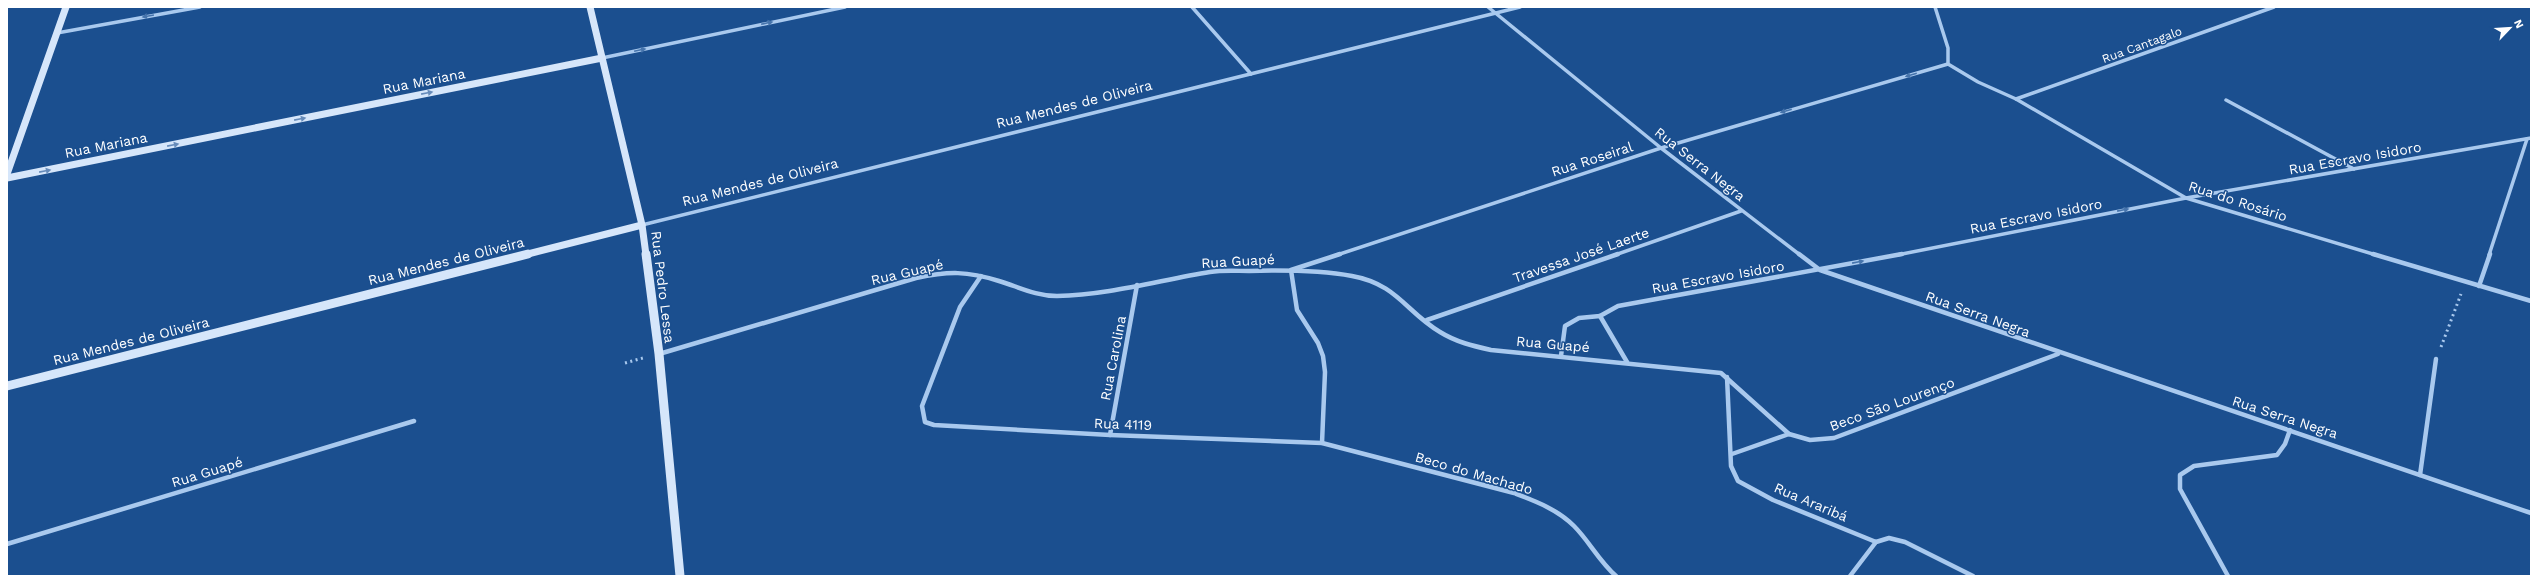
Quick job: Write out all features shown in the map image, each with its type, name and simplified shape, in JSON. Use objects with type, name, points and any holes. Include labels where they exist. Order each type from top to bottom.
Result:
[{"type":"street","points":[[7,174],[66,7]]},
{"type":"street","points":[[57,32],[200,7]]},
{"type":"street","name":"Rua Pedro Lessa","points":[[590,7],[642,225],[659,354],[681,569],[680,576]]},
{"type":"street","name":"Rua Mariana","points":[[7,178],[602,58],[845,7]]},
{"type":"street","points":[[1192,7],[1252,74]]},
{"type":"street","name":"Rua Serra Negra","points":[[1488,7],[1661,148],[1741,211],[1820,270],[2058,354],[2290,430],[2531,513]]},
{"type":"street","name":"Rua Mendes de Oliveira","points":[[7,386],[642,225],[1520,7]]},
{"type":"street","points":[[1935,7],[1948,48],[1948,64]]},
{"type":"street","name":"Rua Cantagalo","points":[[2016,99],[2274,7]]},
{"type":"street","name":"Rua do Rosário","points":[[1948,64],[1978,82],[2016,99],[2186,198],[2531,301]]},
{"type":"street","name":"Rua Roseiral","points":[[1291,270],[1661,148],[1948,64]]},
{"type":"street","points":[[2226,100],[2355,169]]},
{"type":"street","points":[[2479,286],[2529,138]]},
{"type":"street","name":"Rua Escravo Isidoro","points":[[1600,316],[1618,306],[1820,270],[2186,198],[2529,138]]},
{"type":"street","name":"Travessa José Laerte","points":[[1427,320],[1741,211]]},
{"type":"street","points":[[1291,270],[1297,310],[1318,343],[1323,356],[1325,372],[1322,443]]},
{"type":"street","name":"Rua Guapé","points":[[659,354],[916,278],[946,272],[982,276],[1044,296],[1097,292],[1212,272],[1291,270],[1352,276],[1374,282],[1393,292],[1439,332],[1462,343],[1491,350],[1714,371],[1727,377],[1789,434]]},
{"type":"street","name":"Rua 4119","points":[[982,276],[960,307],[922,406],[925,422],[934,425],[1110,435],[1322,443]]},
{"type":"street","name":"Rua Carolina","points":[[1110,435],[1138,285]]},
{"type":"street","points":[[1561,356],[1565,326],[1580,318],[1600,316],[1627,362]]},
{"type":"street","name":"Beco São Lourenço","points":[[1789,434],[1810,440],[1834,438],[2058,354]]},
{"type":"street","points":[[2420,474],[2431,408],[2436,359]]},
{"type":"street","name":"Rua Araribá","points":[[1727,377],[1732,466],[1738,481],[1773,500],[1876,542],[1889,538],[1905,542],[1972,576]]},
{"type":"street","name":"Rua Guapé","points":[[7,544],[414,421]]},
{"type":"street","points":[[2228,576],[2180,489],[2180,475],[2194,466],[2260,460],[2276,455],[2285,444],[2290,430]]},
{"type":"street","points":[[1732,454],[1789,434]]},
{"type":"street","name":"Beco do Machado","points":[[1322,443],[1514,493],[1542,504],[1568,521],[1607,569],[1616,576]]},
{"type":"street","points":[[1850,576],[1876,542]]},
{"type":"path","points":[[2436,359],[2465,282]]}]
